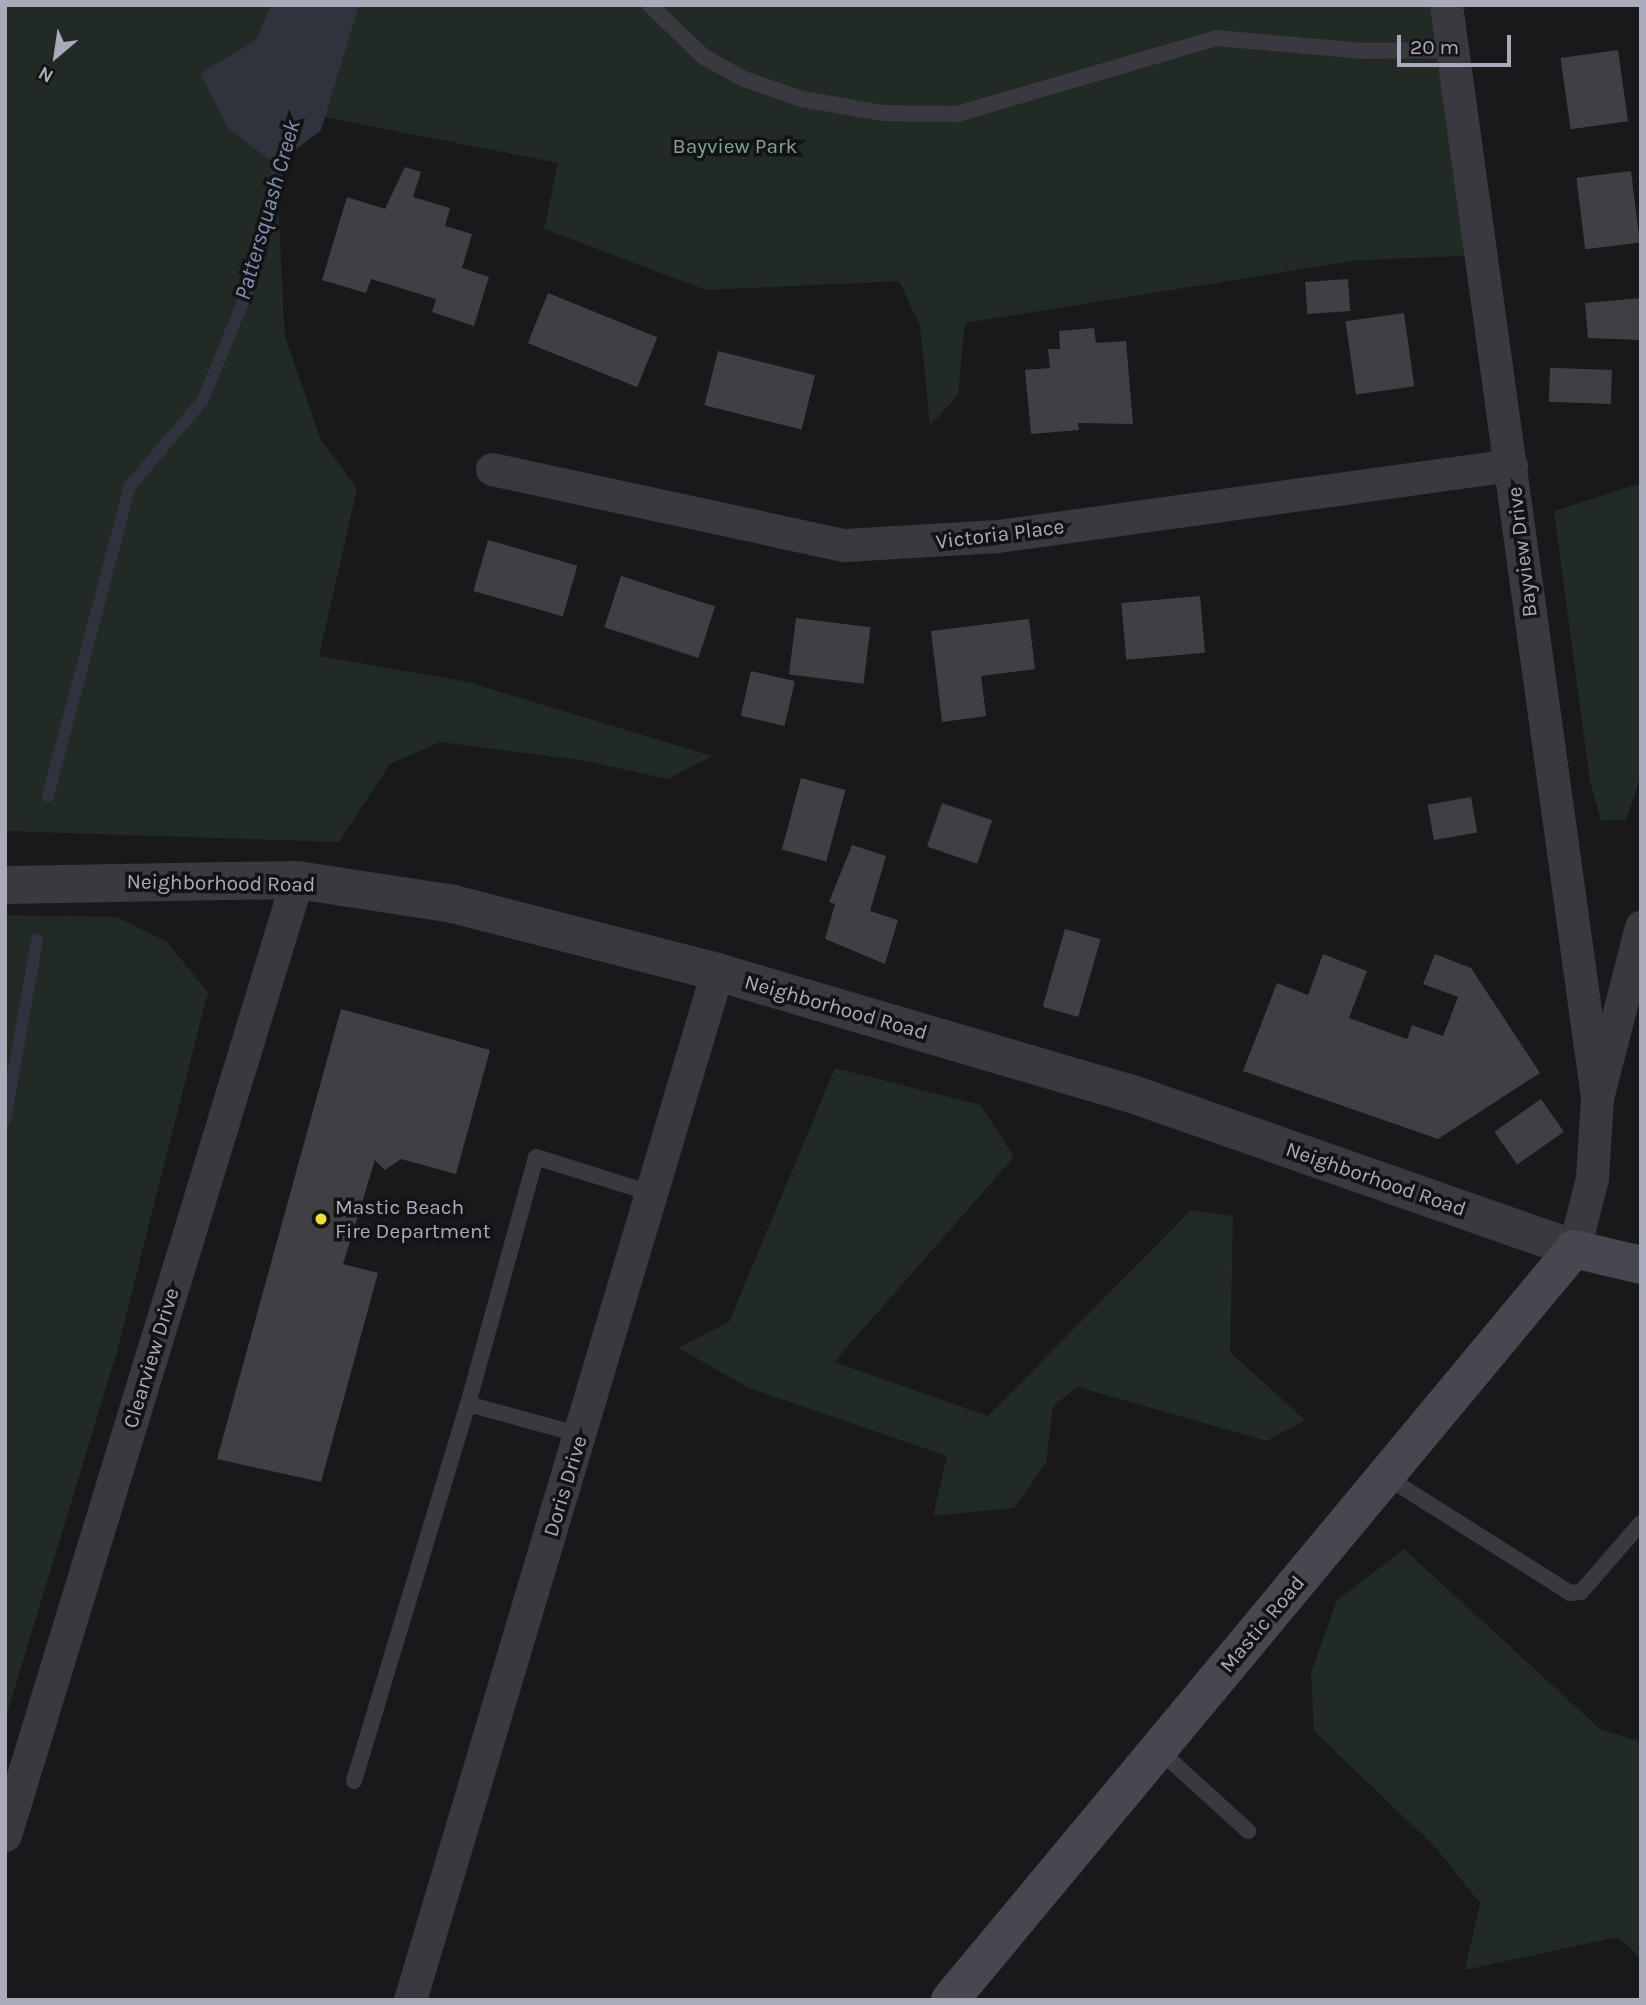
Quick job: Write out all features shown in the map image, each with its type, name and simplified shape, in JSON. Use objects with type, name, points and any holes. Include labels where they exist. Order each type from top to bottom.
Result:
[{"type":"main road","name":"Neighborhood Road","points":[[1574,1249],[1641,1265]]},
{"type":"main road","name":"Mastic Road","points":[[950,2000],[1574,1249]]},
{"type":"street","name":"Bayview Drive","points":[[1447,5],[1450,50],[1511,465],[1597,1098]]},
{"type":"street","name":"Victoria Place","points":[[492,469],[845,545],[998,536],[1511,465]]},
{"type":"street","name":"Neighborhood Road","points":[[5,885],[297,880],[453,904],[717,972],[1135,1095],[1574,1249]]},
{"type":"street","name":"Clearview Drive","points":[[5,1835],[297,880]]},
{"type":"street","points":[[1574,1249],[1592,1178],[1597,1098],[1641,926]]},
{"type":"street","name":"Doris Drive","points":[[410,2000],[653,1194],[717,972]]},
{"type":"lane","points":[[650,5],[704,57],[744,79],[802,99],[881,113],[957,114],[1217,38],[1363,51],[1450,50]]},
{"type":"lane","points":[[354,1781],[468,1404],[536,1157],[653,1194]]},
{"type":"lane","points":[[468,1404],[581,1435]]},
{"type":"lane","points":[[1385,1476],[1570,1593],[1581,1592],[1641,1523]]},
{"type":"lane","points":[[1158,1749],[1248,1831]]},
{"type":"green space","points":[[5,5],[271,5],[229,129],[276,165],[285,336],[320,438],[357,489],[319,656],[468,682],[712,756],[668,779],[581,760],[440,742],[390,764],[339,842],[5,831]]},
{"type":"green space","name":"Bayview Park","points":[[358,5],[1433,5],[1465,256],[1359,260],[965,323],[958,395],[930,426],[920,326],[899,281],[706,290],[544,229],[558,163],[324,117]]},
{"type":"green space","points":[[1641,483],[1641,775],[1626,820],[1601,820],[1590,782],[1554,511]]},
{"type":"green space","points":[[5,915],[116,917],[166,941],[208,992],[116,1355],[5,1720]]},
{"type":"green space","points":[[835,1068],[981,1105],[1014,1157],[834,1362],[988,1416],[1191,1210],[1233,1216],[1230,1352],[1305,1420],[1267,1441],[1078,1387],[1053,1406],[1046,1463],[1014,1508],[933,1516],[947,1456],[749,1388],[678,1348],[729,1322]]},
{"type":"green space","points":[[1404,1549],[1600,1729],[1641,1742],[1641,1959],[1618,1937],[1465,1970],[1480,1903],[1435,1847],[1314,1731],[1311,1673],[1337,1600]]},
{"type":"shaded area","points":[[271,5],[359,5],[321,130],[276,165],[229,129],[200,74],[256,40]]},
{"type":"building","points":[[1618,50],[1628,121],[1571,129],[1561,58]]},
{"type":"building","points":[[405,167],[421,172],[413,197],[450,208],[445,226],[472,234],[462,268],[489,277],[474,326],[432,312],[436,299],[371,279],[366,293],[322,280],[347,197],[385,209]]},
{"type":"building","points":[[1631,171],[1640,242],[1585,249],[1576,178]]},
{"type":"building","points":[[1348,279],[1350,311],[1307,314],[1305,282]]},
{"type":"building","points":[[548,293],[657,337],[637,387],[528,343]]},
{"type":"building","points":[[1641,298],[1641,340],[1588,338],[1585,303]]},
{"type":"building","points":[[1404,313],[1414,386],[1356,394],[1346,321]]},
{"type":"building","points":[[1094,328],[1096,343],[1126,341],[1133,424],[1078,423],[1079,430],[1031,434],[1025,370],[1050,368],[1048,349],[1060,349],[1059,331]]},
{"type":"building","points":[[718,351],[815,375],[801,430],[704,405]]},
{"type":"building","points":[[1550,368],[1612,370],[1611,404],[1549,402]]},
{"type":"building","points":[[488,540],[577,566],[563,617],[473,591]]},
{"type":"building","points":[[621,576],[715,607],[698,658],[604,627]]},
{"type":"building","points":[[1200,596],[1205,653],[1126,660],[1121,603]]},
{"type":"building","points":[[796,618],[870,627],[863,684],[789,675]]},
{"type":"building","points":[[1029,619],[1035,669],[981,676],[986,716],[942,722],[931,631]]},
{"type":"building","points":[[751,671],[795,681],[784,726],[741,716]]},
{"type":"building","points":[[801,778],[845,790],[826,861],[782,849]]},
{"type":"building","points":[[1471,797],[1477,832],[1434,840],[1428,805]]},
{"type":"building","points":[[942,803],[992,820],[977,864],[927,846]]},
{"type":"building","points":[[852,845],[886,856],[870,911],[898,920],[885,964],[825,939],[835,904],[829,902]]},
{"type":"building","points":[[1065,929],[1101,939],[1078,1017],[1043,1007]]},
{"type":"building","points":[[1323,954],[1367,971],[1349,1018],[1407,1039],[1412,1025],[1443,1036],[1458,997],[1423,984],[1435,954],[1471,968],[1540,1073],[1438,1139],[1243,1071],[1277,983],[1308,995]]},
{"type":"building","name":"Mastic Beach Fire Department","points":[[341,1009],[490,1050],[456,1174],[401,1159],[385,1170],[375,1160],[343,1264],[378,1273],[321,1482],[217,1459]]},
{"type":"building","points":[[1541,1099],[1564,1132],[1517,1164],[1494,1132]]},
{"type":"waterway","name":"Pattersquash Creek","points":[[48,796],[130,486],[203,400],[253,277],[282,150]]},
{"type":"waterway","name":"Pattersquash Creek","points":[[5,1120],[37,940]]},
{"type":"place","name":"Mastic Beach Fire Department","points":[[321,1219]]}]
